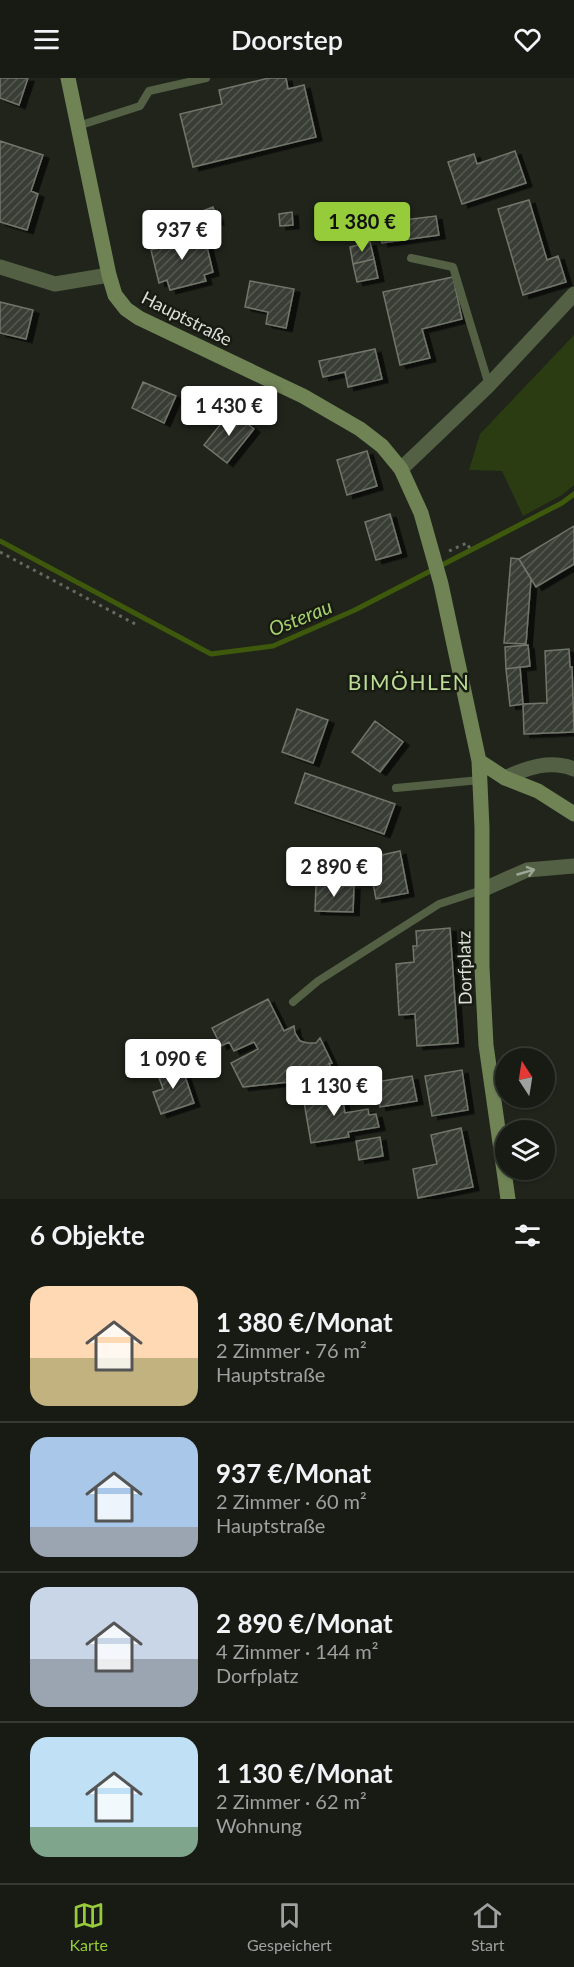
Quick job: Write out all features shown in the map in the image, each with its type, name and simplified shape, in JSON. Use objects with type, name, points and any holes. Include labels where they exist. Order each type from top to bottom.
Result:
[{"type":"street","name":"Hauptstraße","points":[[68,78],[115,295],[126,309],[139,318],[313,401],[360,429],[382,446],[401,469],[421,513],[441,584]]},
{"type":"street","points":[[0,267],[55,284],[109,275]]},
{"type":"street","points":[[401,469],[489,385],[574,294]]},
{"type":"street","name":"Dorfplatz","points":[[441,584],[479,761],[482,967],[486,1045],[508,1199]]},
{"type":"street","points":[[479,761],[505,778],[538,791],[574,814]]},
{"type":"street","points":[[505,778],[528,767],[564,764],[574,768]]},
{"type":"street","points":[[482,890],[527,870],[574,866]]},
{"type":"lane","points":[[78,126],[140,105],[149,91],[206,78]]},
{"type":"lane","points":[[411,258],[453,267],[489,385]]},
{"type":"lane","points":[[396,788],[480,780]]},
{"type":"lane","points":[[293,1002],[318,981],[439,904],[482,890]]},
{"type":"path","points":[[434,558],[467,543],[470,549]]},
{"type":"path","points":[[0,552],[139,626]]},
{"type":"green space","points":[[574,335],[574,485],[562,495],[523,516],[502,471],[469,470],[480,434]]},
{"type":"building","points":[[0,78],[28,78],[19,105],[0,98]]},
{"type":"building","points":[[269,78],[286,78],[288,89],[304,85],[316,137],[193,167],[180,114],[222,104],[219,90]]},
{"type":"building","points":[[0,141],[43,155],[31,191],[38,194],[27,230],[0,222]]},
{"type":"building","points":[[515,151],[526,183],[462,204],[448,162],[474,154],[477,164]]},
{"type":"building","points":[[529,200],[547,260],[558,256],[566,282],[523,295],[498,209]]},
{"type":"building","points":[[213,207],[218,221],[205,225],[200,212]]},
{"type":"building","points":[[292,212],[293,225],[280,226],[279,214]]},
{"type":"building","points":[[436,216],[439,235],[382,243],[379,223]]},
{"type":"building","points":[[192,230],[197,245],[206,243],[213,272],[204,275],[206,281],[170,290],[167,280],[159,283],[151,250],[159,248],[157,240]]},
{"type":"building","points":[[370,242],[374,259],[353,264],[350,247]]},
{"type":"building","points":[[374,259],[378,278],[357,282],[353,264]]},
{"type":"building","points":[[453,277],[462,319],[422,329],[430,358],[400,365],[383,292]]},
{"type":"building","points":[[250,281],[294,289],[286,328],[266,324],[268,312],[245,307]]},
{"type":"building","points":[[0,302],[33,310],[26,339],[0,333]]},
{"type":"building","points":[[375,349],[382,379],[348,387],[345,372],[323,377],[319,361]]},
{"type":"building","points":[[143,382],[176,396],[164,423],[132,408]]},
{"type":"building","points":[[231,411],[254,429],[227,463],[204,445]]},
{"type":"building","points":[[367,451],[377,486],[347,495],[337,460]]},
{"type":"building","points":[[390,514],[401,553],[376,560],[365,522]]},
{"type":"building","points":[[574,526],[574,564],[536,587],[519,559]]},
{"type":"building","points":[[511,558],[519,559],[531,579],[526,644],[504,643]]},
{"type":"building","points":[[528,645],[530,666],[506,669],[505,647]]},
{"type":"building","points":[[569,649],[570,667],[572,667],[574,732],[524,734],[523,704],[547,703],[545,651]]},
{"type":"building","points":[[520,667],[523,704],[510,706],[506,669]]},
{"type":"building","points":[[297,709],[328,720],[313,763],[282,752]]},
{"type":"building","points":[[375,721],[403,742],[380,772],[352,752]]},
{"type":"building","points":[[305,773],[395,804],[384,834],[295,803]]},
{"type":"building","points":[[400,851],[408,893],[376,899],[368,858]]},
{"type":"building","points":[[316,885],[354,886],[353,912],[315,911]]},
{"type":"building","points":[[450,928],[458,1043],[417,1046],[415,1014],[399,1015],[396,964],[414,962],[413,946],[417,946],[416,931]]},
{"type":"building","points":[[268,999],[284,1031],[294,1026],[300,1041],[308,1043],[316,1043],[320,1038],[332,1063],[329,1064],[332,1069],[309,1080],[243,1087],[231,1063],[258,1049],[254,1042],[234,1051],[229,1042],[221,1046],[212,1028]]},
{"type":"building","points":[[181,1064],[194,1103],[161,1114],[153,1092],[163,1089],[157,1072]]},
{"type":"building","points":[[462,1070],[468,1110],[432,1116],[425,1076]]},
{"type":"building","points":[[412,1076],[417,1101],[380,1107],[376,1082]]},
{"type":"building","points":[[341,1089],[345,1113],[368,1109],[369,1115],[376,1114],[379,1127],[348,1132],[349,1137],[311,1143],[303,1096]]},
{"type":"building","points":[[461,1128],[473,1187],[418,1198],[413,1169],[437,1164],[431,1135]]},
{"type":"building","points":[[380,1137],[383,1156],[359,1160],[356,1141]]},
{"type":"waterway","name":"Osterau","points":[[0,541],[211,654],[273,646],[355,610],[562,503],[574,494]]},
{"type":"district","name":"BIMÖHLEN","points":[[409,681]]}]
